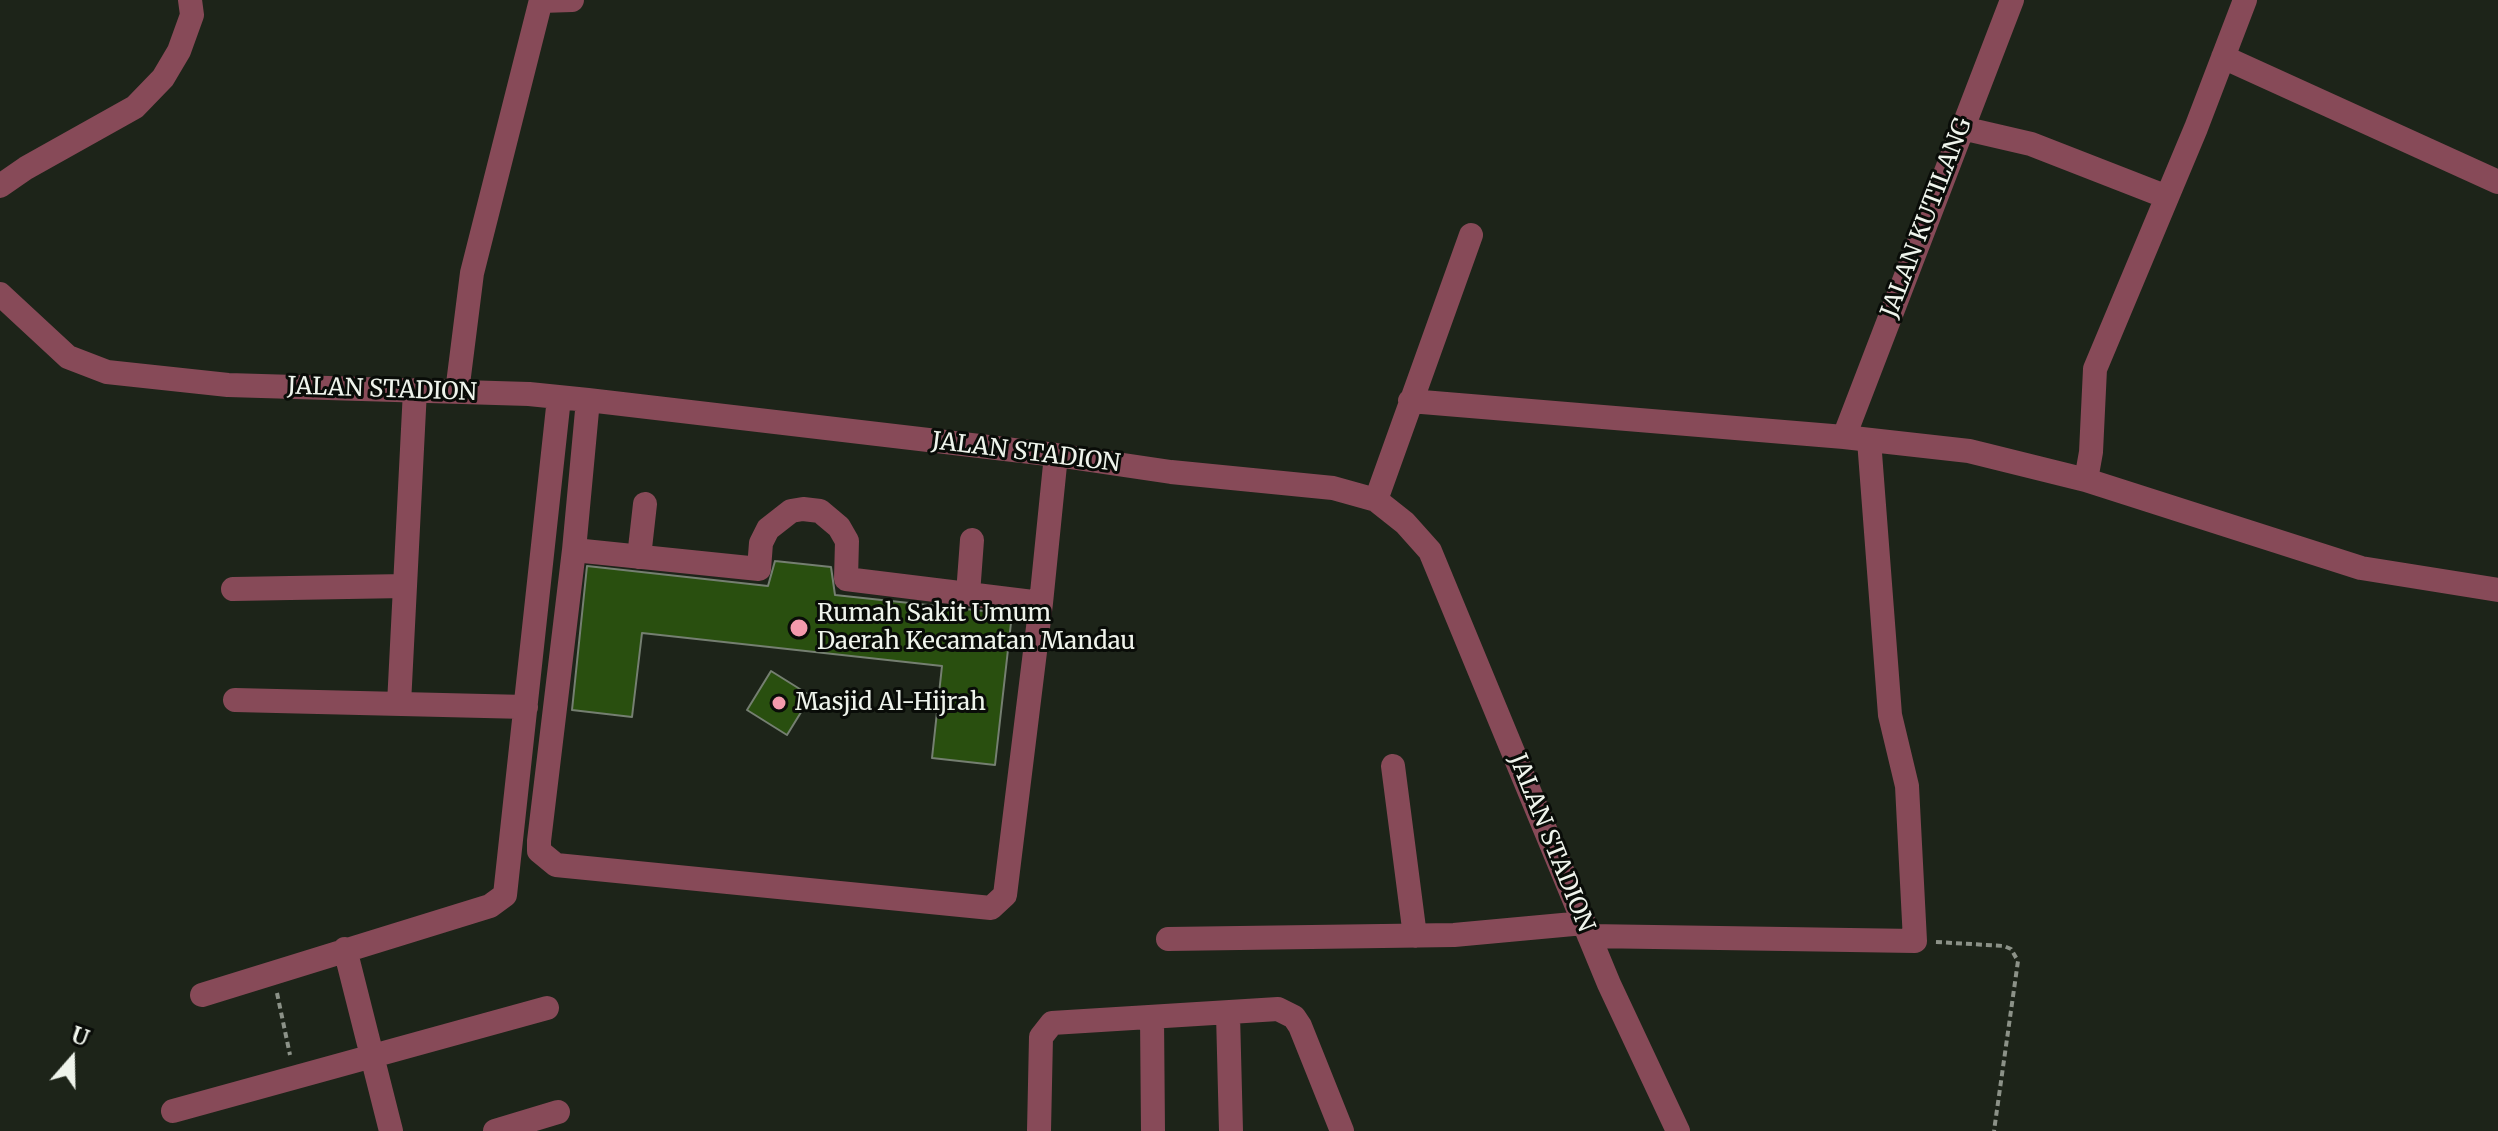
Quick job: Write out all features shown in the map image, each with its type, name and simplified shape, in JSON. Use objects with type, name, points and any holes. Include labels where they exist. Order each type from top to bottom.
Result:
[{"type":"street","points":[[0,186],[135,107],[163,78],[179,51],[192,15],[190,0]]},
{"type":"street","points":[[457,392],[472,273],[541,0],[572,0]]},
{"type":"street","name":"JALAN KUTILANG","points":[[1844,437],[2012,0]]},
{"type":"street","points":[[2086,480],[2091,452],[2095,369],[2245,0]]},
{"type":"street","points":[[2223,57],[2498,182]]},
{"type":"street","points":[[1962,128],[2031,144],[2167,197]]},
{"type":"street","points":[[1376,500],[1471,235]]},
{"type":"street","name":"JALAN STADION","points":[[0,294],[49,343],[90,368],[228,385],[415,390],[588,400],[1056,455],[1171,472],[1333,488],[1376,500],[1405,523],[1430,551],[1587,930],[1678,1131]]},
{"type":"street","points":[[399,704],[415,390]]},
{"type":"street","points":[[202,995],[490,906],[505,895],[559,398]]},
{"type":"street","points":[[588,400],[574,550],[539,841],[539,851],[556,865],[991,908],[1005,895],[1056,455]]},
{"type":"street","points":[[1410,401],[1844,437],[1969,451],[2086,480],[2361,568],[2498,590]]},
{"type":"street","points":[[1168,939],[1587,930],[1915,941],[1907,786],[1890,715],[1869,440]]},
{"type":"street","points":[[639,557],[645,504]]},
{"type":"street","points":[[574,550],[759,569],[761,543],[768,529],[791,511],[803,509],[820,511],[839,527],[847,541],[846,579],[1041,603]]},
{"type":"street","points":[[968,594],[972,540]]},
{"type":"street","points":[[233,589],[405,586]]},
{"type":"street","points":[[235,700],[526,707]]},
{"type":"street","points":[[1393,766],[1415,936]]},
{"type":"street","points":[[345,949],[391,1131]]},
{"type":"street","points":[[173,1111],[547,1008]]},
{"type":"street","points":[[1039,1131],[1041,1037],[1052,1023],[1278,1009],[1294,1017],[1342,1131]]},
{"type":"street","points":[[1228,1014],[1231,1131]]},
{"type":"street","points":[[1152,1017],[1153,1131]]},
{"type":"street","points":[[495,1131],[558,1112]]},
{"type":"path","points":[[1915,941],[2004,946],[2016,955],[2018,966],[1994,1131]]},
{"type":"path","points":[[273,974],[295,1077]]},
{"type":"building","points":[[775,561],[831,567],[835,595],[1012,614],[995,765],[932,758],[942,666],[642,633],[632,717],[572,710],[587,566],[768,586]]},
{"type":"building","name":"Masjid Al-Hijrah","points":[[771,671],[811,696],[787,735],[747,710]]},
{"type":"place","name":"Rumah Sakit Umum Daerah Kecamatan Mandau","points":[[799,628]]},
{"type":"place","name":"Masjid Al-Hijrah","points":[[779,703]]}]
